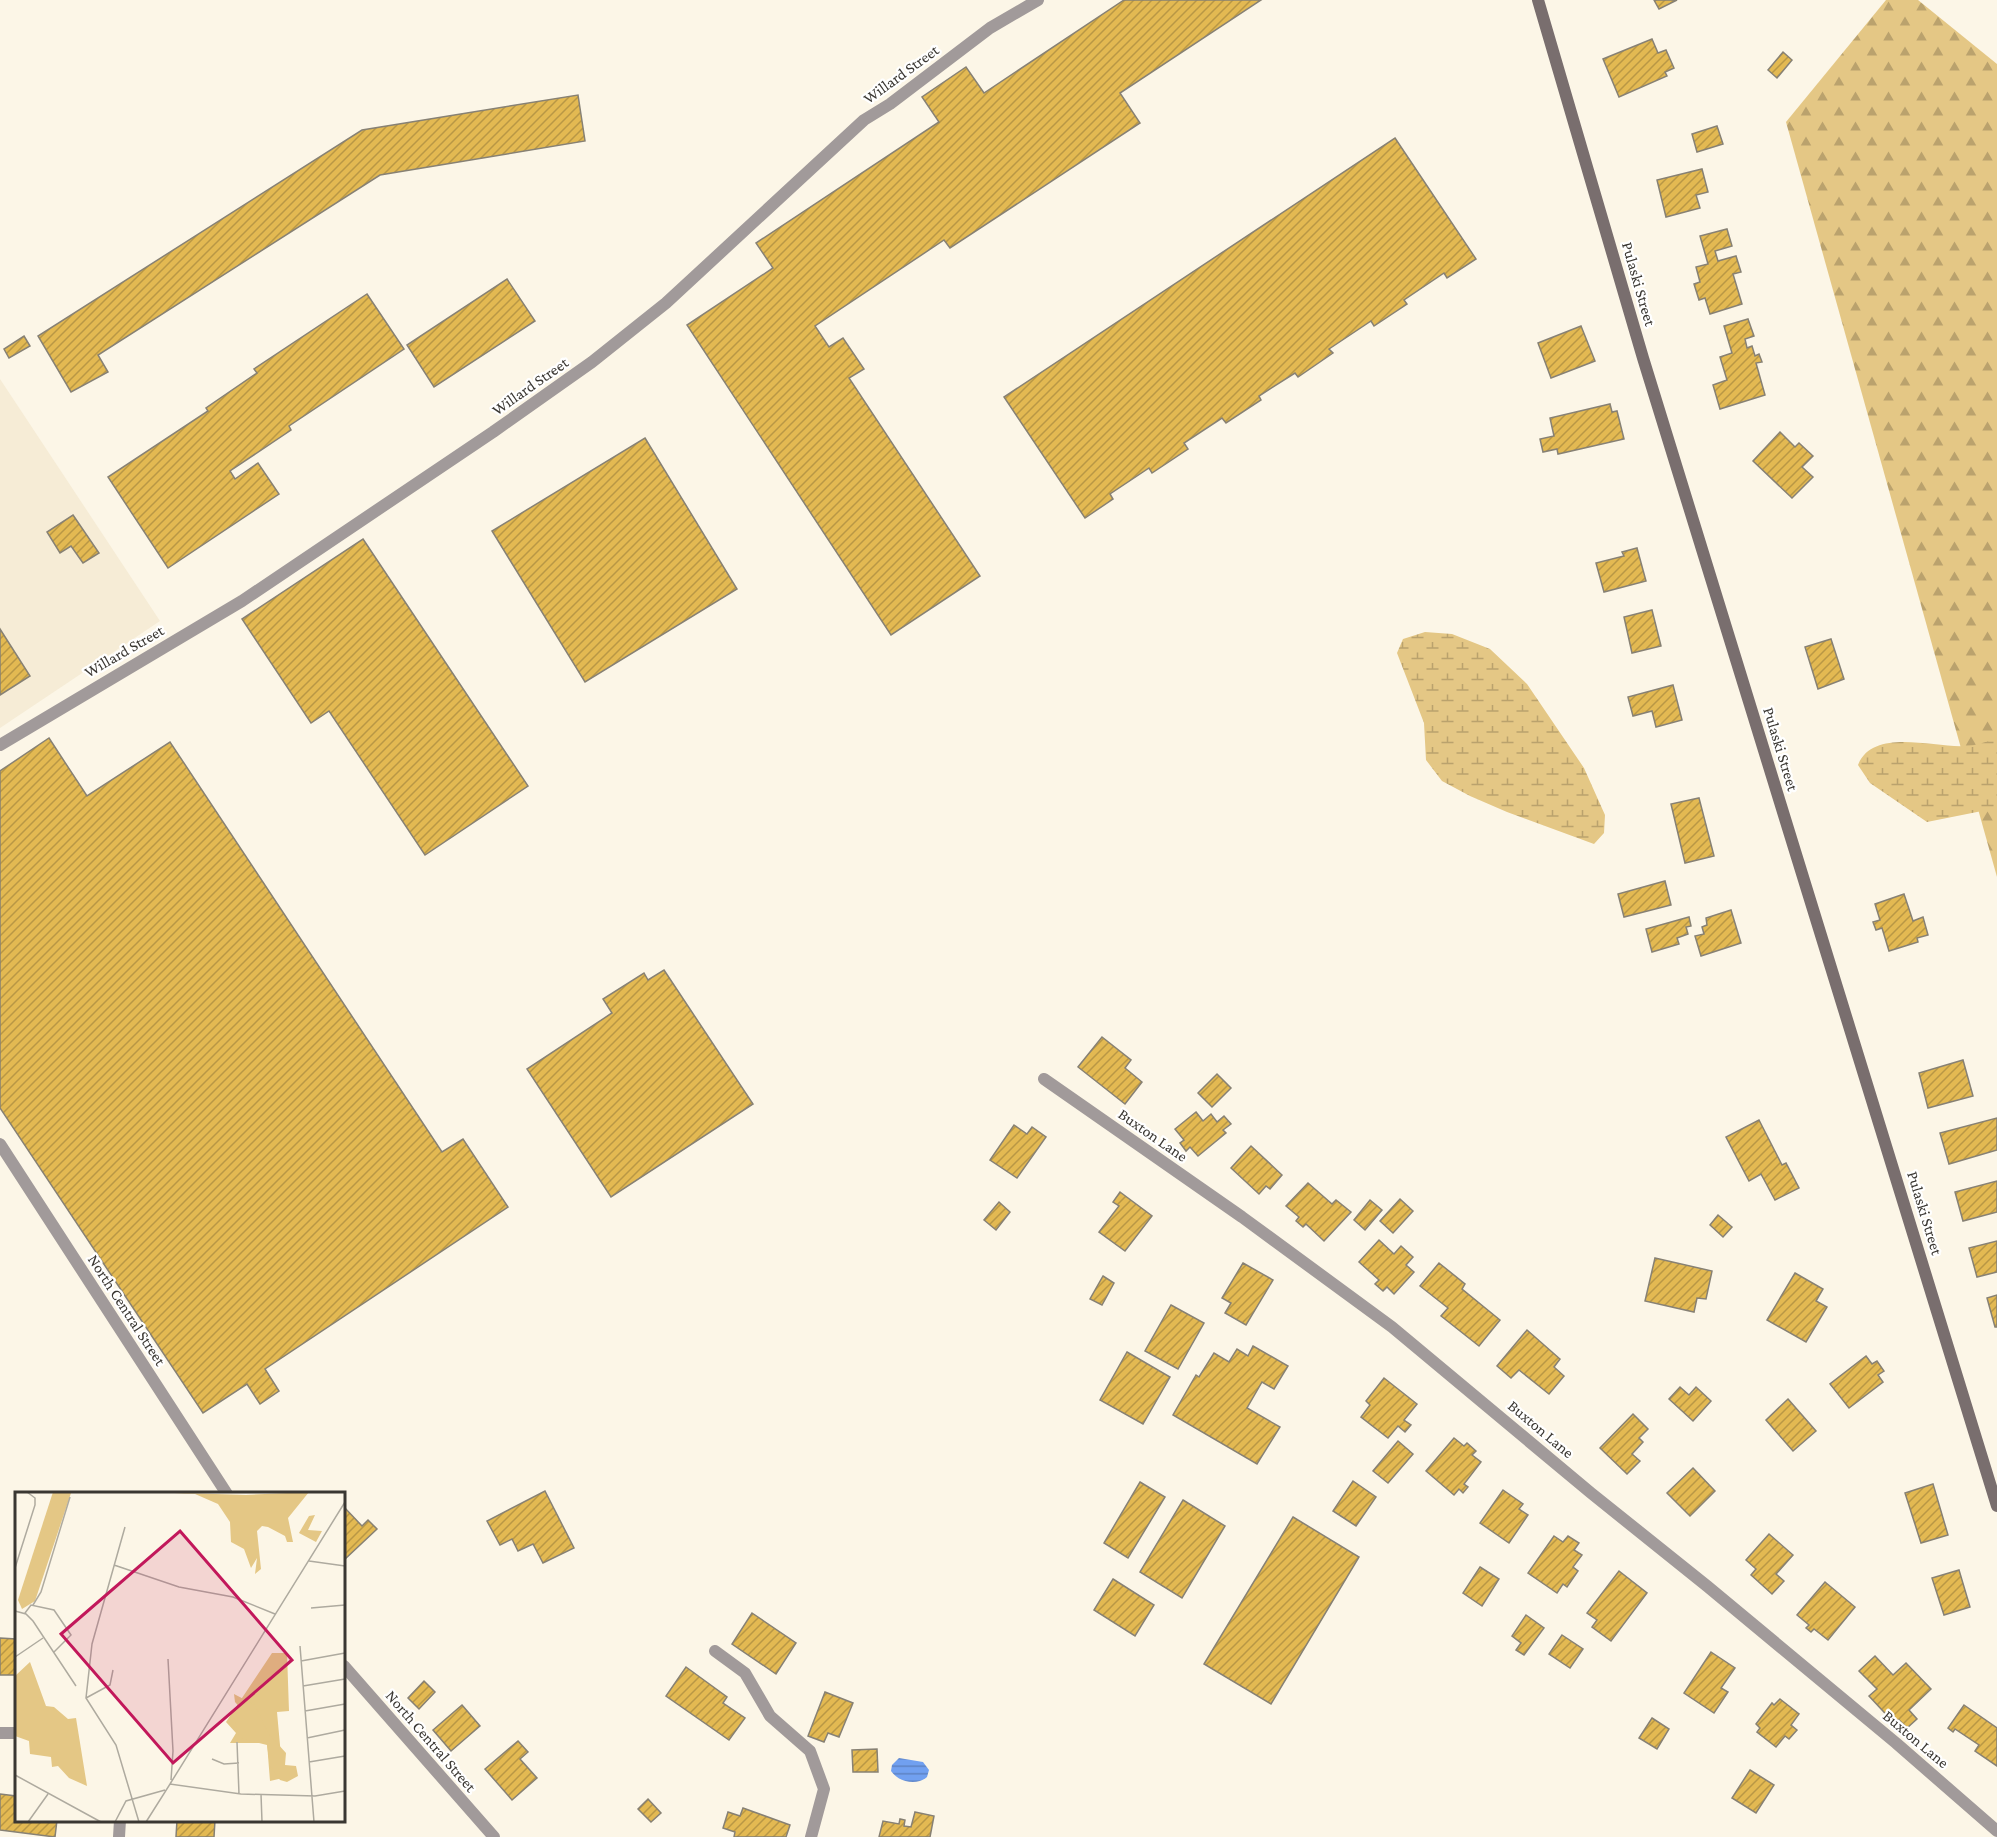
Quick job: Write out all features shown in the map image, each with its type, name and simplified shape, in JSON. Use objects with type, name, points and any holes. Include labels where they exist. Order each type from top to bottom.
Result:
[{"type":"main road","name":"Pulaski Street","points":[[1538,0],[1643,358],[1997,1506]]},
{"type":"street","name":"Willard Street","points":[[0,745],[242,601],[493,432],[592,362],[666,303],[864,120],[890,104],[990,28],[1038,0]]},
{"type":"street","name":"Buxton Lane","points":[[1044,1079],[1242,1217],[1392,1327],[1591,1493],[1717,1593],[1946,1785],[1997,1831]]},
{"type":"street","name":"North Central Street","points":[[0,1144],[225,1492]]},
{"type":"street","points":[[715,1651],[745,1673],[770,1716],[810,1751],[824,1789],[811,1837]]},
{"type":"street","name":"North Central Street","points":[[345,1667],[494,1837]]},
{"type":"street","points":[[119,1837],[120,1822]]},
{"type":"shaded area","points":[[0,379],[160,621],[0,728]]},
{"type":"green space","points":[[1886,0],[1918,0],[1997,64],[1997,877],[1786,122]]},
{"type":"green space","points":[[1425,632],[1452,634],[1490,649],[1527,684],[1584,768],[1605,815],[1604,833],[1594,844],[1507,812],[1442,781],[1426,760],[1424,723],[1397,653],[1403,639]]},
{"type":"green space","points":[[1997,739],[1997,808],[1927,822],[1870,783],[1858,765],[1866,753],[1877,746],[1890,743],[1965,746]]},
{"type":"water","points":[[899,1758],[923,1762],[929,1770],[927,1777],[913,1782],[898,1778],[891,1771],[892,1765]]},
{"type":"building","points":[[1124,0],[1261,0],[1120,93],[1140,123],[950,248],[944,240],[815,326],[829,347],[843,338],[864,369],[849,378],[980,576],[891,635],[687,325],[773,268],[756,243],[939,122],[922,97],[966,67],[984,93]]},
{"type":"building","points":[[1654,0],[1677,0],[1659,9]]},
{"type":"building","points":[[1652,39],[1658,53],[1666,50],[1674,68],[1665,72],[1667,76],[1619,97],[1603,59]]},
{"type":"building","points":[[1783,52],[1792,60],[1777,78],[1768,70]]},
{"type":"building","points":[[578,95],[585,141],[380,175],[98,355],[108,372],[71,392],[38,336],[362,130]]},
{"type":"building","points":[[1717,126],[1723,144],[1697,152],[1692,134]]},
{"type":"building","points":[[1395,138],[1476,259],[1447,278],[1444,273],[1404,300],[1407,304],[1374,326],[1371,321],[1329,349],[1333,353],[1298,377],[1295,373],[1259,396],[1261,400],[1226,423],[1222,418],[1184,443],[1188,449],[1152,473],[1149,468],[1110,494],[1113,499],[1085,518],[1004,397]]},
{"type":"building","points":[[1702,169],[1708,192],[1696,195],[1700,208],[1666,217],[1657,180]]},
{"type":"building","points":[[1727,229],[1732,246],[1715,251],[1718,261],[1736,256],[1741,272],[1733,274],[1742,304],[1710,314],[1705,298],[1699,300],[1694,284],[1700,282],[1696,267],[1708,264],[1700,236]]},
{"type":"building","points":[[507,279],[535,321],[434,387],[407,345]]},
{"type":"building","points":[[367,294],[404,349],[289,426],[291,430],[230,471],[235,479],[258,463],[279,494],[168,568],[108,477],[208,411],[206,408],[257,373],[254,369]]},
{"type":"building","points":[[1748,319],[1754,336],[1745,339],[1747,348],[1752,346],[1755,356],[1759,354],[1762,362],[1756,363],[1765,395],[1720,409],[1713,385],[1727,380],[1720,357],[1732,353],[1724,326]]},
{"type":"building","points":[[1581,326],[1595,361],[1551,378],[1538,343]]},
{"type":"building","points":[[24,336],[30,346],[9,358],[4,349]]},
{"type":"building","points":[[1610,404],[1612,412],[1617,411],[1624,439],[1558,454],[1557,449],[1543,452],[1540,439],[1554,436],[1550,418]]},
{"type":"building","points":[[1780,432],[1795,447],[1799,443],[1813,456],[1802,467],[1813,477],[1792,498],[1753,461]]},
{"type":"building","points":[[645,438],[737,589],[585,682],[492,531]]},
{"type":"building","points":[[73,515],[99,553],[83,563],[71,546],[60,553],[47,532]]},
{"type":"building","points":[[363,539],[528,786],[425,855],[329,711],[311,723],[242,619]]},
{"type":"building","points":[[1637,548],[1646,581],[1604,592],[1596,563],[1624,556],[1622,552]]},
{"type":"building","points":[[1652,610],[1661,646],[1632,653],[1624,617]]},
{"type":"building","points":[[0,629],[30,676],[0,695]]},
{"type":"building","points":[[1831,639],[1844,679],[1818,689],[1805,647]]},
{"type":"building","points":[[1673,685],[1682,720],[1656,727],[1652,711],[1633,716],[1628,697]]},
{"type":"building","points":[[49,738],[87,796],[170,742],[442,1152],[463,1139],[508,1207],[265,1369],[279,1391],[260,1404],[247,1384],[203,1413],[0,1108],[0,771]]},
{"type":"building","points":[[1699,798],[1714,856],[1685,863],[1671,804]]},
{"type":"building","points":[[1665,881],[1671,905],[1624,917],[1618,894]]},
{"type":"building","points":[[1904,894],[1913,921],[1923,917],[1928,935],[1917,938],[1918,942],[1889,951],[1882,928],[1876,930],[1873,922],[1880,920],[1875,904]]},
{"type":"building","points":[[1731,910],[1741,943],[1701,956],[1695,936],[1704,934],[1702,927],[1707,925],[1706,918]]},
{"type":"building","points":[[1689,917],[1691,926],[1686,927],[1688,934],[1677,938],[1679,944],[1652,952],[1646,929]]},
{"type":"building","points":[[664,970],[753,1104],[611,1197],[527,1069],[612,1013],[603,999],[644,973],[648,980]]},
{"type":"building","points":[[1102,1037],[1131,1060],[1125,1068],[1142,1082],[1125,1104],[1078,1067]]},
{"type":"building","points":[[1963,1060],[1973,1096],[1928,1108],[1919,1073]]},
{"type":"building","points":[[1217,1074],[1231,1088],[1212,1107],[1198,1093]]},
{"type":"building","points":[[1196,1112],[1203,1121],[1211,1114],[1217,1122],[1224,1116],[1231,1124],[1223,1130],[1226,1133],[1198,1156],[1190,1147],[1186,1151],[1180,1143],[1184,1140],[1175,1129]]},
{"type":"building","points":[[1997,1118],[1997,1150],[1949,1164],[1940,1133]]},
{"type":"building","points":[[1759,1120],[1782,1165],[1786,1163],[1799,1188],[1775,1200],[1761,1174],[1749,1181],[1726,1137]]},
{"type":"building","points":[[1014,1125],[1027,1134],[1032,1127],[1046,1137],[1017,1178],[990,1160]]},
{"type":"building","points":[[1251,1146],[1282,1175],[1270,1189],[1266,1186],[1259,1194],[1231,1168]]},
{"type":"building","points":[[1997,1181],[1997,1212],[1963,1221],[1955,1192]]},
{"type":"building","points":[[1308,1183],[1332,1204],[1336,1200],[1351,1212],[1324,1241],[1306,1224],[1303,1227],[1296,1221],[1299,1217],[1286,1206]]},
{"type":"building","points":[[1120,1192],[1152,1216],[1125,1251],[1099,1232],[1119,1206],[1113,1202]]},
{"type":"building","points":[[1400,1199],[1413,1211],[1393,1233],[1380,1221]]},
{"type":"building","points":[[1370,1200],[1382,1210],[1365,1230],[1354,1220]]},
{"type":"building","points":[[999,1202],[1010,1212],[996,1230],[984,1220]]},
{"type":"building","points":[[1718,1215],[1732,1227],[1723,1237],[1710,1225]]},
{"type":"building","points":[[1379,1240],[1394,1254],[1401,1246],[1413,1257],[1406,1265],[1414,1272],[1394,1294],[1387,1287],[1383,1291],[1375,1284],[1379,1280],[1359,1262]]},
{"type":"building","points":[[1997,1241],[1997,1272],[1977,1277],[1969,1248]]},
{"type":"building","points":[[1655,1258],[1712,1271],[1706,1299],[1697,1298],[1694,1312],[1645,1301]]},
{"type":"building","points":[[1243,1263],[1273,1280],[1246,1325],[1225,1313],[1231,1303],[1222,1298]]},
{"type":"building","points":[[1439,1263],[1465,1284],[1462,1289],[1500,1320],[1479,1346],[1441,1316],[1448,1308],[1420,1286]]},
{"type":"building","points":[[1795,1273],[1823,1289],[1816,1301],[1827,1307],[1806,1342],[1767,1320]]},
{"type":"building","points":[[1103,1276],[1114,1283],[1102,1305],[1090,1299]]},
{"type":"building","points":[[1997,1295],[1997,1327],[1995,1327],[1987,1298]]},
{"type":"building","points":[[1171,1305],[1204,1323],[1178,1369],[1145,1351]]},
{"type":"building","points":[[1527,1330],[1560,1359],[1554,1367],[1564,1376],[1549,1394],[1519,1370],[1511,1378],[1497,1366]]},
{"type":"building","points":[[1253,1346],[1288,1366],[1274,1389],[1262,1382],[1247,1408],[1280,1427],[1257,1464],[1173,1415],[1196,1375],[1199,1377],[1214,1353],[1229,1362],[1237,1349],[1248,1356]]},
{"type":"building","points":[[1127,1352],[1170,1377],[1143,1424],[1100,1400]]},
{"type":"building","points":[[1866,1356],[1872,1364],[1877,1361],[1884,1371],[1878,1375],[1883,1382],[1849,1408],[1830,1384]]},
{"type":"building","points":[[1384,1378],[1417,1404],[1404,1420],[1411,1425],[1405,1432],[1398,1426],[1388,1438],[1361,1417],[1370,1405],[1366,1401]]},
{"type":"building","points":[[1680,1387],[1689,1395],[1696,1387],[1711,1401],[1693,1421],[1669,1399]]},
{"type":"building","points":[[1788,1399],[1816,1431],[1793,1451],[1766,1420]]},
{"type":"building","points":[[1633,1414],[1648,1429],[1639,1438],[1643,1442],[1632,1454],[1640,1461],[1627,1474],[1600,1448]]},
{"type":"building","points":[[1454,1438],[1464,1446],[1467,1443],[1476,1451],[1472,1455],[1481,1462],[1464,1484],[1468,1487],[1463,1493],[1459,1489],[1454,1495],[1426,1471]]},
{"type":"building","points":[[1398,1441],[1413,1454],[1388,1483],[1373,1471]]},
{"type":"building","points":[[1693,1468],[1715,1491],[1690,1516],[1667,1493]]},
{"type":"building","points":[[1353,1481],[1376,1497],[1356,1526],[1333,1511]]},
{"type":"building","points":[[1140,1482],[1165,1497],[1128,1558],[1104,1543]]},
{"type":"building","points":[[1933,1484],[1948,1535],[1921,1543],[1905,1493]]},
{"type":"building","points":[[1503,1490],[1523,1504],[1519,1509],[1528,1515],[1509,1543],[1480,1523]]},
{"type":"building","points":[[545,1491],[574,1548],[543,1563],[533,1544],[518,1551],[512,1539],[500,1545],[487,1521]]},
{"type":"building","points":[[1183,1500],[1225,1526],[1182,1598],[1140,1572]]},
{"type":"building","points":[[345,1508],[362,1526],[368,1520],[377,1529],[345,1559]]},
{"type":"building","points":[[1293,1517],[1359,1557],[1271,1704],[1204,1664]]},
{"type":"building","points":[[1769,1534],[1793,1555],[1776,1574],[1784,1581],[1772,1594],[1751,1575],[1756,1569],[1746,1560]]},
{"type":"building","points":[[1554,1536],[1563,1542],[1568,1536],[1579,1543],[1574,1550],[1582,1555],[1573,1567],[1578,1571],[1567,1587],[1563,1584],[1557,1593],[1528,1573]]},
{"type":"building","points":[[1480,1567],[1499,1579],[1482,1606],[1463,1593]]},
{"type":"building","points":[[1959,1570],[1970,1607],[1944,1615],[1932,1578]]},
{"type":"building","points":[[1619,1571],[1647,1593],[1611,1641],[1592,1627],[1597,1620],[1587,1613]]},
{"type":"building","points":[[1113,1579],[1154,1605],[1135,1636],[1094,1610]]},
{"type":"building","points":[[1825,1582],[1855,1607],[1828,1640],[1814,1629],[1811,1632],[1806,1628],[1809,1625],[1797,1615]]},
{"type":"building","points":[[752,1613],[796,1643],[776,1674],[732,1644]]},
{"type":"building","points":[[1526,1615],[1544,1628],[1524,1655],[1516,1650],[1521,1643],[1512,1636]]},
{"type":"building","points":[[1562,1635],[1583,1649],[1570,1668],[1549,1654]]},
{"type":"building","points":[[0,1638],[15,1639],[15,1675],[0,1675]]},
{"type":"building","points":[[1711,1652],[1735,1668],[1721,1688],[1728,1692],[1714,1713],[1684,1693]]},
{"type":"building","points":[[1875,1656],[1893,1675],[1906,1663],[1931,1689],[1909,1710],[1917,1719],[1907,1728],[1899,1720],[1895,1724],[1869,1696],[1877,1689],[1859,1671]]},
{"type":"building","points":[[686,1667],[727,1697],[723,1703],[745,1718],[729,1740],[666,1696]]},
{"type":"building","points":[[424,1681],[435,1692],[419,1709],[408,1698]]},
{"type":"building","points":[[825,1692],[853,1703],[839,1737],[828,1733],[824,1742],[808,1736]]},
{"type":"building","points":[[1780,1699],[1799,1714],[1791,1725],[1797,1730],[1789,1739],[1785,1736],[1776,1747],[1757,1732],[1760,1728],[1756,1724],[1772,1703],[1774,1705]]},
{"type":"building","points":[[462,1705],[480,1726],[451,1751],[433,1730]]},
{"type":"building","points":[[1964,1705],[1997,1728],[1997,1766],[1975,1751],[1979,1745],[1955,1729],[1953,1732],[1948,1728]]},
{"type":"building","points":[[1652,1718],[1669,1729],[1657,1749],[1639,1738]]},
{"type":"building","points":[[518,1741],[528,1752],[520,1759],[537,1778],[512,1800],[485,1769]]},
{"type":"building","points":[[877,1749],[878,1772],[853,1772],[852,1750]]},
{"type":"building","points":[[1750,1770],[1774,1785],[1756,1813],[1732,1798]]},
{"type":"building","points":[[0,1794],[15,1796],[15,1822],[57,1822],[55,1837],[0,1830]]},
{"type":"building","points":[[648,1799],[661,1813],[651,1822],[638,1809]]},
{"type":"building","points":[[743,1808],[790,1825],[786,1837],[734,1837],[735,1832],[723,1828],[728,1812],[740,1816]]},
{"type":"building","points":[[915,1812],[934,1816],[930,1837],[879,1837],[883,1821],[899,1824],[900,1819],[905,1820],[904,1826],[911,1827]]},
{"type":"building","points":[[177,1822],[215,1822],[214,1837],[176,1837]]}]
